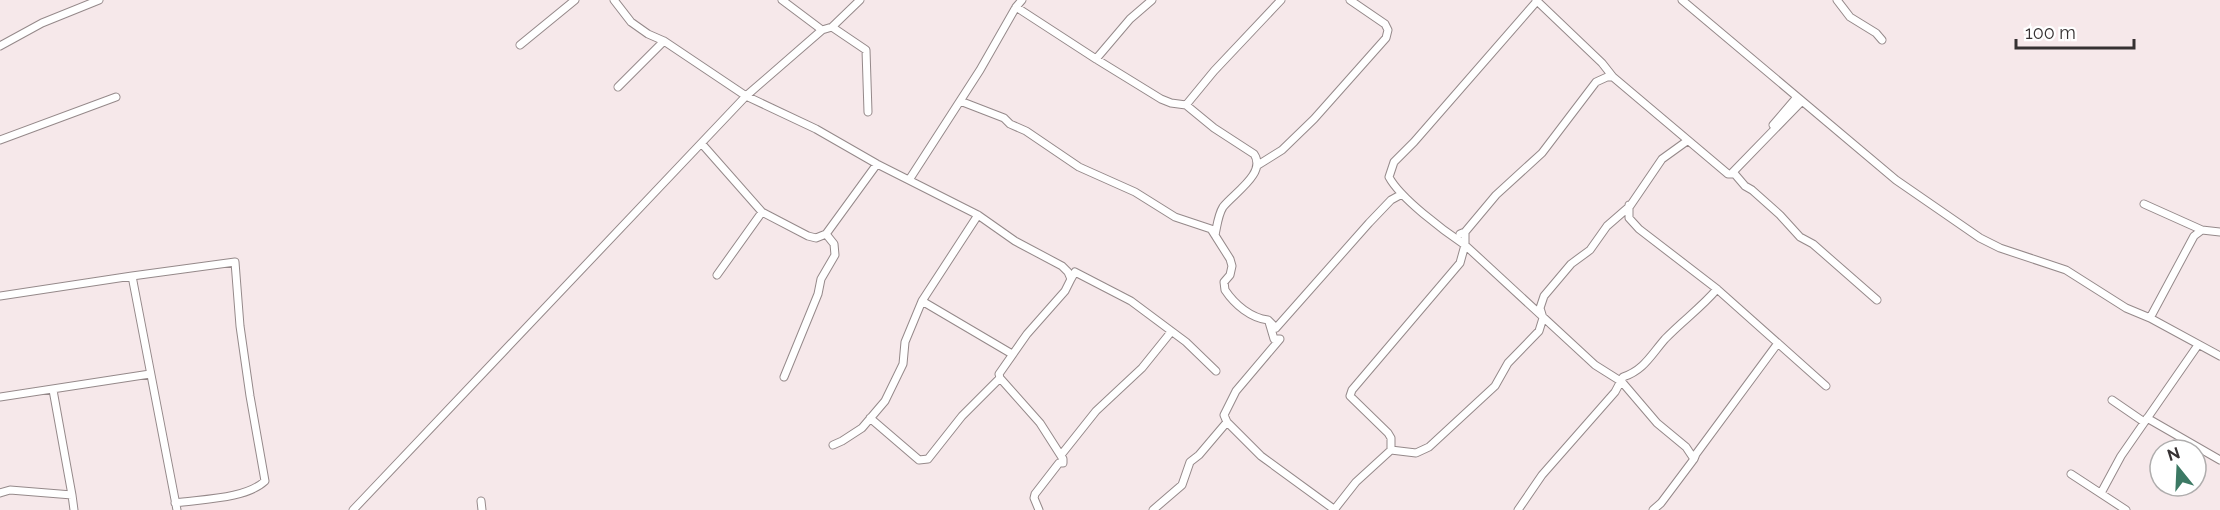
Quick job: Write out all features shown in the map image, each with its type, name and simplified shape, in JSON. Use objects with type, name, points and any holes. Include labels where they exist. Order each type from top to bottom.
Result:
[{"type":"street","points":[[0,46],[42,23],[99,0]]},
{"type":"street","points":[[520,45],[575,0]]},
{"type":"street","points":[[614,0],[631,22],[648,34],[664,41],[746,96],[816,129],[877,164],[978,215],[1014,241],[1062,266],[1071,279]]},
{"type":"street","points":[[782,0],[822,30]]},
{"type":"street","points":[[353,510],[746,96],[822,30],[832,27],[860,0]]},
{"type":"street","points":[[909,180],[981,70],[1022,0]]},
{"type":"street","points":[[1096,59],[1130,19],[1152,0]]},
{"type":"street","points":[[1186,105],[1227,57],[1281,0]]},
{"type":"street","points":[[1215,235],[1221,209],[1254,173],[1258,165],[1282,150],[1314,119],[1386,38],[1388,30],[1385,24],[1350,0]]},
{"type":"street","points":[[1694,459],[1686,447],[1657,423],[1621,381],[1595,365],[1465,245],[1452,237],[1402,194],[1389,177],[1394,162],[1480,68],[1536,0],[1598,58],[1613,77],[1724,173],[1733,174],[1799,99]]},
{"type":"street","points":[[1682,0],[1896,180],[1990,244],[2059,267],[2126,308],[2150,318],[2220,356]]},
{"type":"street","points":[[1837,0],[1850,17],[1876,33],[1882,40]]},
{"type":"street","points":[[1016,7],[1161,99],[1186,105],[1214,128],[1254,154],[1258,165]]},
{"type":"street","points":[[832,27],[867,50],[868,112]]},
{"type":"street","points":[[618,87],[664,41]]},
{"type":"street","points":[[1452,237],[1465,232],[1496,195],[1542,153],[1596,82],[1613,77]]},
{"type":"street","points":[[0,140],[116,97]]},
{"type":"street","points":[[960,101],[1005,118],[1010,124],[1026,131],[1079,167],[1135,192],[1175,217],[1211,229],[1232,266],[1230,275],[1224,282],[1225,290],[1250,314],[1268,320],[1276,328],[1369,223],[1391,200],[1402,194]]},
{"type":"street","points":[[1391,450],[1416,453],[1429,447],[1495,386],[1508,363],[1539,331],[1544,318],[1540,308],[1544,296],[1571,264],[1590,250],[1601,232],[1640,194],[1662,159],[1687,141]]},
{"type":"street","points":[[702,144],[762,212],[816,238],[826,234],[877,164]]},
{"type":"street","points":[[1732,173],[1780,215],[1800,237],[1813,244],[1877,300]]},
{"type":"street","points":[[2144,204],[2202,231],[2220,232]]},
{"type":"street","points":[[1629,205],[1629,218],[1635,225],[1659,247],[1717,289],[1826,386]]},
{"type":"street","points":[[717,275],[762,212]]},
{"type":"street","points":[[833,445],[862,428],[885,401],[903,364],[905,342],[922,301],[978,215]]},
{"type":"street","points":[[2150,318],[2187,246],[2194,236],[2202,231]]},
{"type":"street","points":[[1268,320],[1274,339],[1280,339],[1236,391],[1224,416],[1260,456],[1334,510],[1356,482],[1391,450],[1391,438],[1388,433],[1350,396],[1359,381],[1460,263],[1465,245],[1465,232]]},
{"type":"street","points":[[784,377],[818,294],[821,279],[835,255],[834,244],[826,234]]},
{"type":"street","points":[[0,296],[132,276],[235,262],[240,326],[265,481],[259,487],[176,506],[132,276]]},
{"type":"street","points":[[1039,510],[1034,498],[1035,494],[1059,464],[1063,463],[1061,455],[1040,423],[999,374],[1012,354],[1065,291],[1075,273],[1131,302],[1186,342],[1216,371]]},
{"type":"street","points":[[1518,510],[1542,475],[1595,416],[1621,381],[1645,365],[1666,339],[1704,305],[1717,289]]},
{"type":"street","points":[[922,301],[1012,354]]},
{"type":"street","points":[[1061,455],[1096,411],[1142,368],[1171,332]]},
{"type":"street","points":[[1653,510],[1661,503],[1779,343]]},
{"type":"street","points":[[2101,493],[2121,456],[2198,345]]},
{"type":"street","points":[[0,397],[150,374]]},
{"type":"street","points":[[870,418],[919,460],[926,460],[932,456],[969,409],[1000,378]]},
{"type":"street","points":[[52,390],[74,510]]},
{"type":"street","points":[[2112,400],[2220,460]]},
{"type":"street","points":[[1153,510],[1182,486],[1190,462],[1199,455],[1227,422]]},
{"type":"street","points":[[2071,474],[2126,510]]},
{"type":"street","points":[[0,493],[10,490],[72,495]]},
{"type":"street","points":[[481,501],[482,510]]}]
